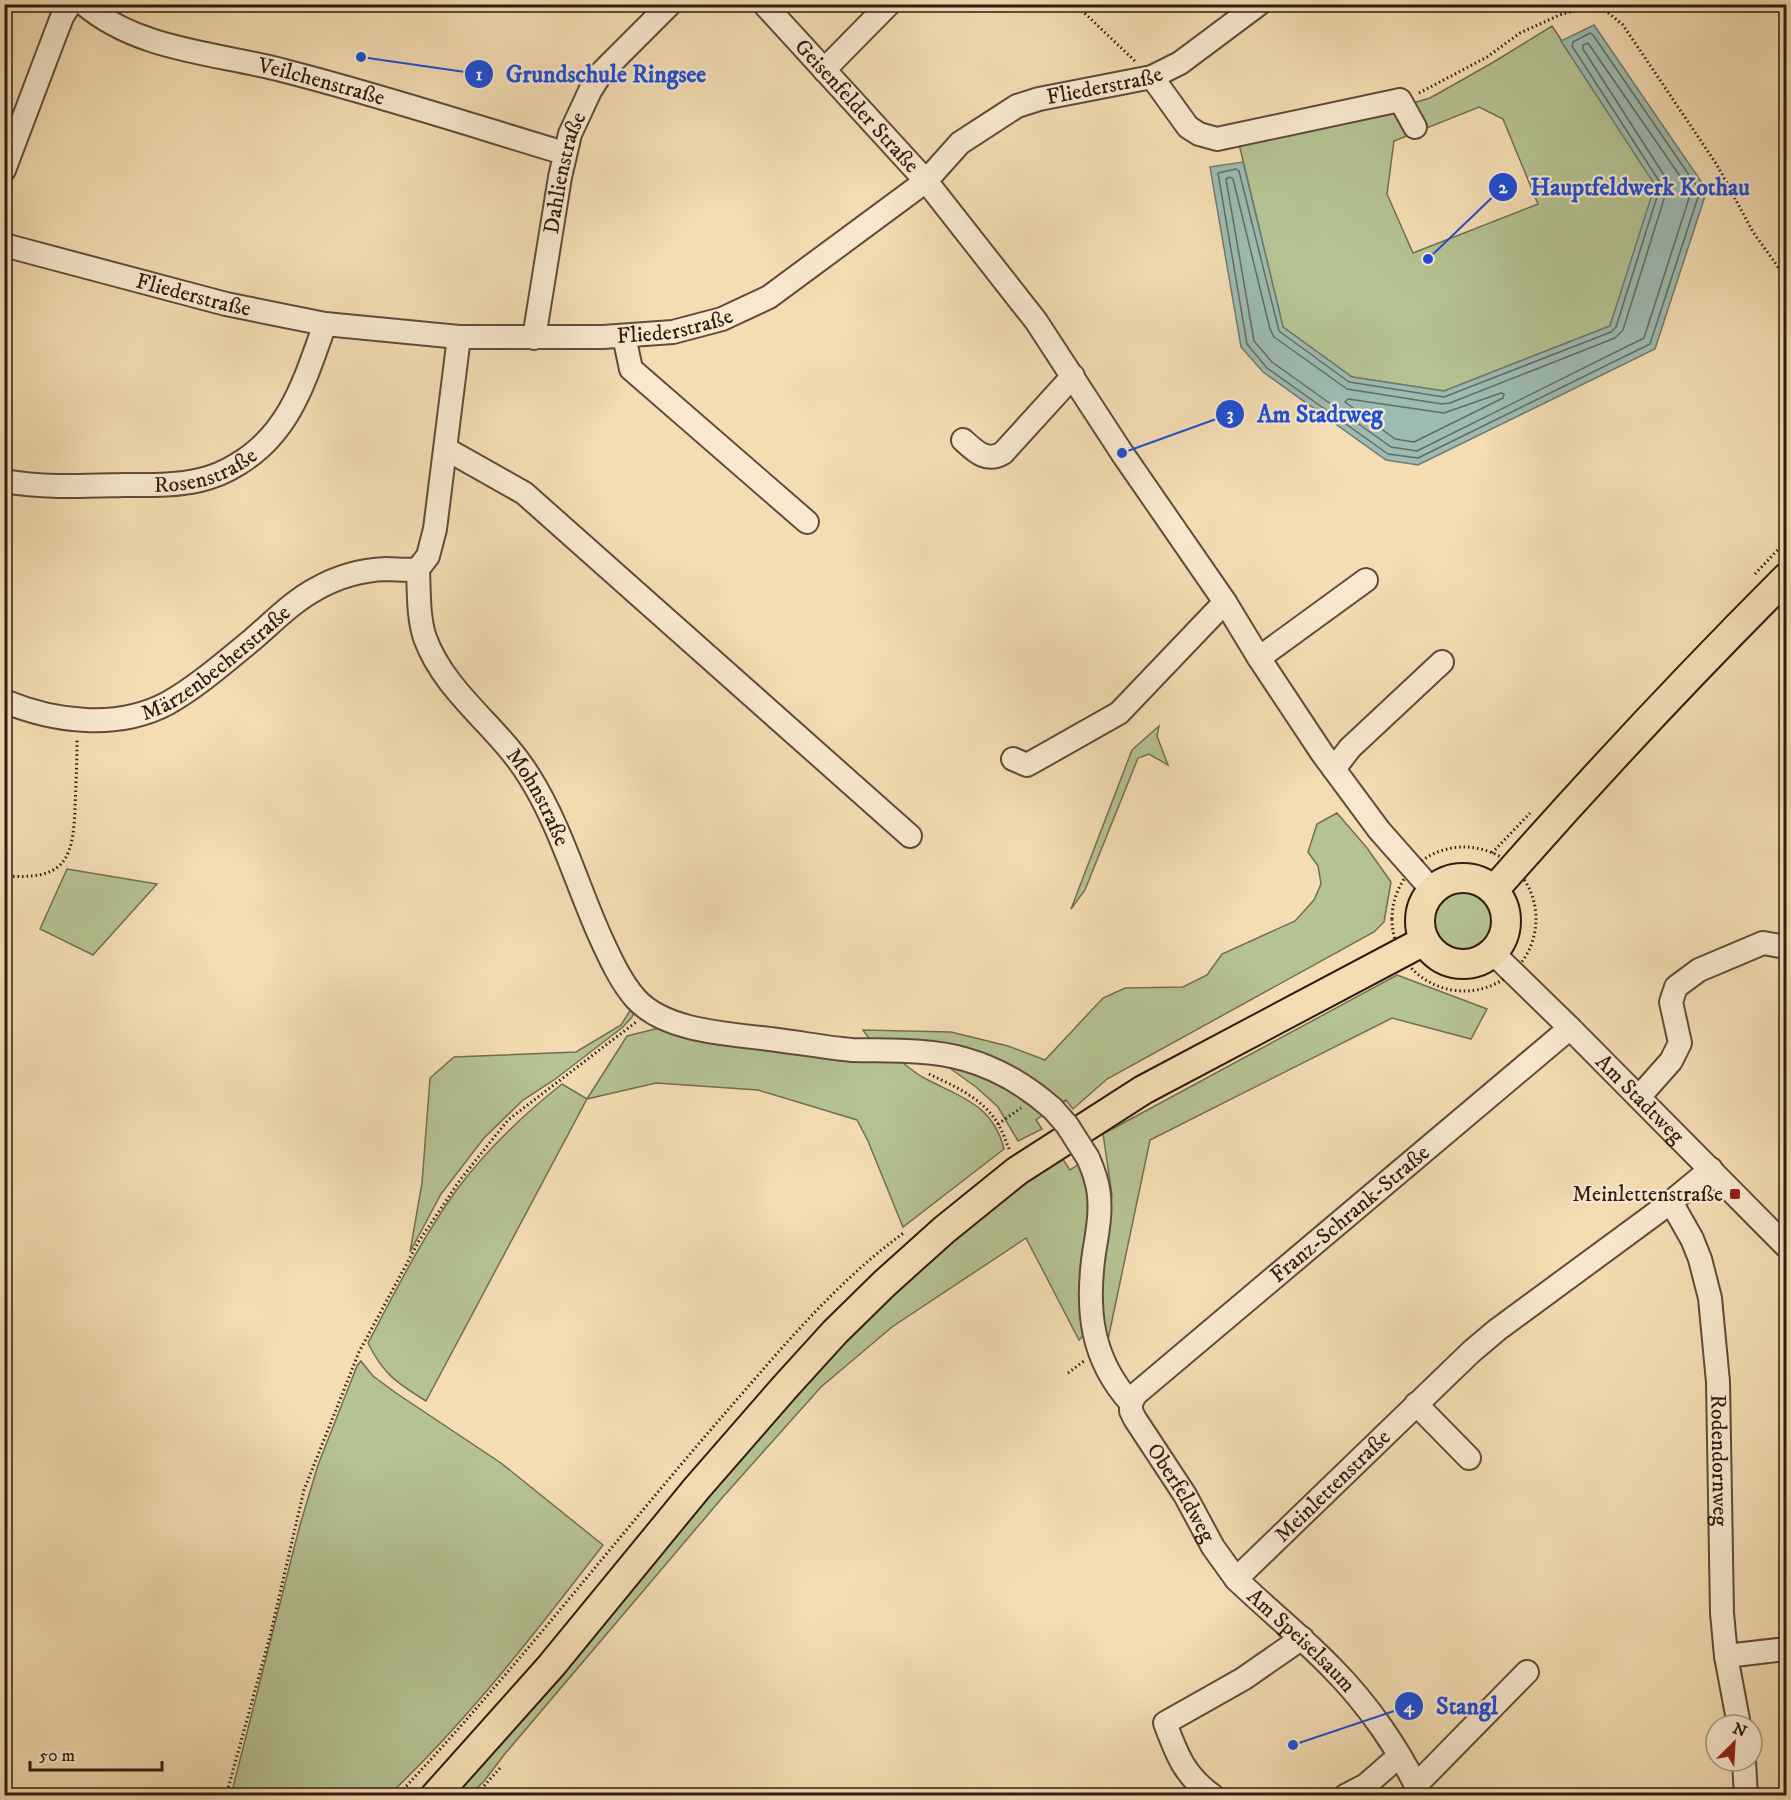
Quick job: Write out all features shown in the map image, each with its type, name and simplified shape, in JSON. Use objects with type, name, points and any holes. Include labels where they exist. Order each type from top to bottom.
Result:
[{"type":"main road","points":[[1494,890],[1503,860],[1786,578]]},
{"type":"main road","points":[[435,1796],[551,1665],[697,1488],[785,1387],[885,1283],[944,1230],[1017,1171],[1143,1090],[1406,941],[1420,926],[1424,901],[1432,890],[1444,881],[1460,877],[1478,879],[1494,890],[1504,903],[1507,920],[1503,939],[1493,953],[1476,963],[1456,964],[1406,941]]},
{"type":"street","points":[[4,170],[62,17],[70,4]]},
{"type":"street","name":"Veilchenstraße","points":[[84,4],[98,16],[120,28],[168,45],[282,70],[358,90],[564,153]]},
{"type":"street","name":"Dahlienstraße","points":[[534,338],[564,153],[579,114],[602,72],[670,4]]},
{"type":"street","name":"Geisenfelder Straße","points":[[764,4],[926,181]]},
{"type":"street","points":[[824,70],[889,4]]},
{"type":"street","name":"Fliederstraße","points":[[4,245],[226,304],[325,324],[459,337],[534,338],[624,336],[700,327],[747,309],[770,297],[926,181],[960,143],[1017,106],[1039,99],[1152,77],[1180,63],[1259,4]]},
{"type":"street","points":[[1152,77],[1188,127],[1199,134],[1217,139],[1400,100],[1415,127]]},
{"type":"street","points":[[926,181],[1036,321],[1122,453],[1225,602],[1259,658],[1334,770],[1379,830],[1432,890]]},
{"type":"street","name":"Rosenstraße","points":[[4,481],[58,486],[177,484],[203,480],[228,470],[250,457],[281,426],[302,387],[325,324]]},
{"type":"street","points":[[624,336],[631,369],[807,522]]},
{"type":"street","points":[[418,569],[428,556],[435,529],[459,337]]},
{"type":"street","points":[[963,440],[987,458],[1003,453],[1073,376]]},
{"type":"street","points":[[446,449],[524,493],[910,836]]},
{"type":"street","name":"Märzenbecherstraße","points":[[4,701],[31,712],[54,717],[110,719],[142,713],[167,704],[197,683],[294,604],[331,582],[369,571],[418,569]]},
{"type":"street","name":"Mohnstraße","points":[[418,569],[421,618],[432,654],[466,701],[499,735],[530,777],[552,817],[579,889],[607,952],[625,985],[650,1011],[670,1020],[708,1031],[848,1049],[932,1053],[962,1058],[989,1067],[1020,1083],[1045,1102],[1067,1125],[1088,1158]]},
{"type":"street","points":[[1259,658],[1366,580]]},
{"type":"street","points":[[1013,759],[1027,765],[1119,713],[1225,602]]},
{"type":"street","points":[[1334,770],[1350,748],[1442,662]]},
{"type":"street","points":[[1639,1097],[1671,1060],[1680,1042],[1671,1002],[1676,987],[1699,970],[1763,943],[1786,947]]},
{"type":"street","name":"Am Stadtweg","points":[[1493,953],[1786,1246]]},
{"type":"street","name":"Franz-Schrank-Straße","points":[[1131,1403],[1142,1389],[1570,1028]]},
{"type":"street","name":"Oberfeldweg","points":[[1088,1158],[1097,1181],[1099,1205],[1091,1286],[1091,1313],[1098,1351],[1107,1373],[1131,1403],[1131,1411],[1185,1495],[1213,1547],[1236,1579]]},
{"type":"street","name":"Meinlettenstraße","points":[[1236,1579],[1443,1377],[1497,1330],[1671,1202],[1711,1169]]},
{"type":"street","name":"Rodendornweg","points":[[1671,1202],[1692,1239],[1700,1259],[1710,1298],[1718,1382],[1720,1567],[1726,1656],[1737,1713]]},
{"type":"street","points":[[1416,1404],[1468,1458]]},
{"type":"street","name":"Am Speiselsaum","points":[[1236,1579],[1332,1668],[1359,1700],[1399,1756],[1419,1790]]},
{"type":"street","points":[[1213,1796],[1197,1784],[1178,1758],[1165,1723],[1243,1679],[1302,1638]]},
{"type":"street","points":[[1726,1656],[1786,1649]]},
{"type":"street","points":[[1419,1790],[1527,1672]]},
{"type":"street","points":[[1345,1796],[1366,1785],[1399,1756]]},
{"type":"street","points":[[1745,1773],[1746,1796]]},
{"type":"path","points":[[1075,4],[1152,77]]},
{"type":"path","points":[[1400,100],[1428,90],[1487,57],[1520,33],[1551,19],[1586,8],[1606,11],[1623,26],[1717,165],[1753,232],[1786,278]]},
{"type":"path","points":[[4,876],[23,878],[44,876],[56,869],[68,857],[74,838],[78,719]]},
{"type":"path","points":[[1406,941],[1411,968],[1426,981],[1444,988],[1464,991],[1483,989],[1513,973],[1526,956],[1534,938],[1536,918],[1533,898],[1525,880],[1503,860]]},
{"type":"path","points":[[226,1796],[270,1636],[304,1490],[359,1352],[414,1251],[460,1180],[508,1120],[650,1011]]},
{"type":"path","points":[[905,1052],[910,1065],[970,1095],[986,1108],[998,1124],[1011,1152]]},
{"type":"path","points":[[998,1124],[1045,1102]]},
{"type":"path","points":[[475,1796],[500,1768]]},
{"type":"green space","points":[[1552,26],[1656,185],[1610,326],[1444,391],[1352,377],[1283,327],[1239,144],[1386,111],[1430,98]],"holes":[[[1479,107],[1503,119],[1538,204],[1413,253],[1387,194],[1394,141]]]},
{"type":"green space","points":[[1159,726],[1157,736],[1168,765],[1149,754],[1138,758],[1085,890],[1071,909],[1132,750]]},
{"type":"green space","points":[[1337,813],[1367,848],[1391,882],[1384,922],[1374,932],[1107,1079],[1073,1109],[1066,1100],[1059,1104],[1043,1085],[1014,1068],[870,1040],[863,1030],[951,1032],[1008,1046],[1045,1060],[1103,998],[1125,988],[1183,987],[1207,975],[1222,954],[1295,921],[1314,900],[1321,884],[1318,866],[1308,852],[1317,824]]},
{"type":"green space","points":[[67,869],[157,884],[93,955],[40,929]]},
{"type":"green space","points":[[1462,887],[1475,890],[1487,897],[1494,909],[1497,922],[1494,935],[1487,947],[1475,954],[1462,957],[1449,954],[1437,947],[1430,935],[1427,922],[1430,909],[1437,897],[1449,890]]},
{"type":"green space","points":[[1397,975],[1487,1009],[1471,1039],[1392,1018],[1150,1140],[1106,1349],[1099,1281],[1112,1195],[1103,1134]]},
{"type":"green space","points":[[633,1006],[636,1010],[623,1027],[554,1080],[523,1100],[484,1138],[441,1194],[410,1252],[422,1183],[430,1078],[454,1057],[576,1052],[621,1025]]},
{"type":"green space","points":[[659,1028],[894,1056],[920,1076],[962,1097],[983,1112],[999,1134],[1004,1149],[903,1227],[868,1141],[857,1120],[758,1090],[656,1083],[587,1099],[627,1036]]},
{"type":"green space","points":[[944,1064],[968,1068],[1015,1089],[1044,1114],[1036,1120],[1042,1129],[1018,1141],[998,1107],[976,1087]]},
{"type":"green space","points":[[562,1084],[587,1099],[426,1401],[407,1389],[385,1370],[368,1343],[389,1303],[445,1206],[469,1173],[494,1146]]},
{"type":"green space","points":[[1062,1158],[1070,1170],[1079,1164],[1091,1200],[1086,1333],[1079,1340],[1026,1238],[892,1327],[821,1387],[722,1498],[485,1780],[470,1795],[451,1796],[697,1506],[856,1324],[1011,1193]]},
{"type":"green space","points":[[361,1361],[373,1376],[501,1463],[603,1545],[527,1643],[474,1706],[389,1795],[231,1795],[300,1525],[318,1465]]},
{"type":"water","points":[[1594,25],[1707,190],[1655,349],[1418,465],[1386,460],[1263,372],[1241,347],[1210,167],[1243,162],[1283,327],[1352,377],[1444,391],[1610,326],[1655,185],[1561,41]]},
{"type":"place","name":"Grundschule Ringsee","points":[[361,57]]},
{"type":"place","name":"Hauptfeldwerk Kothau","points":[[1428,259]]},
{"type":"place","name":"Am Stadtweg","points":[[1122,453]]},
{"type":"place","name":"Meinlettenstraße","points":[[1735,1194]]},
{"type":"place","name":"Stangl","points":[[1293,1745]]}]
